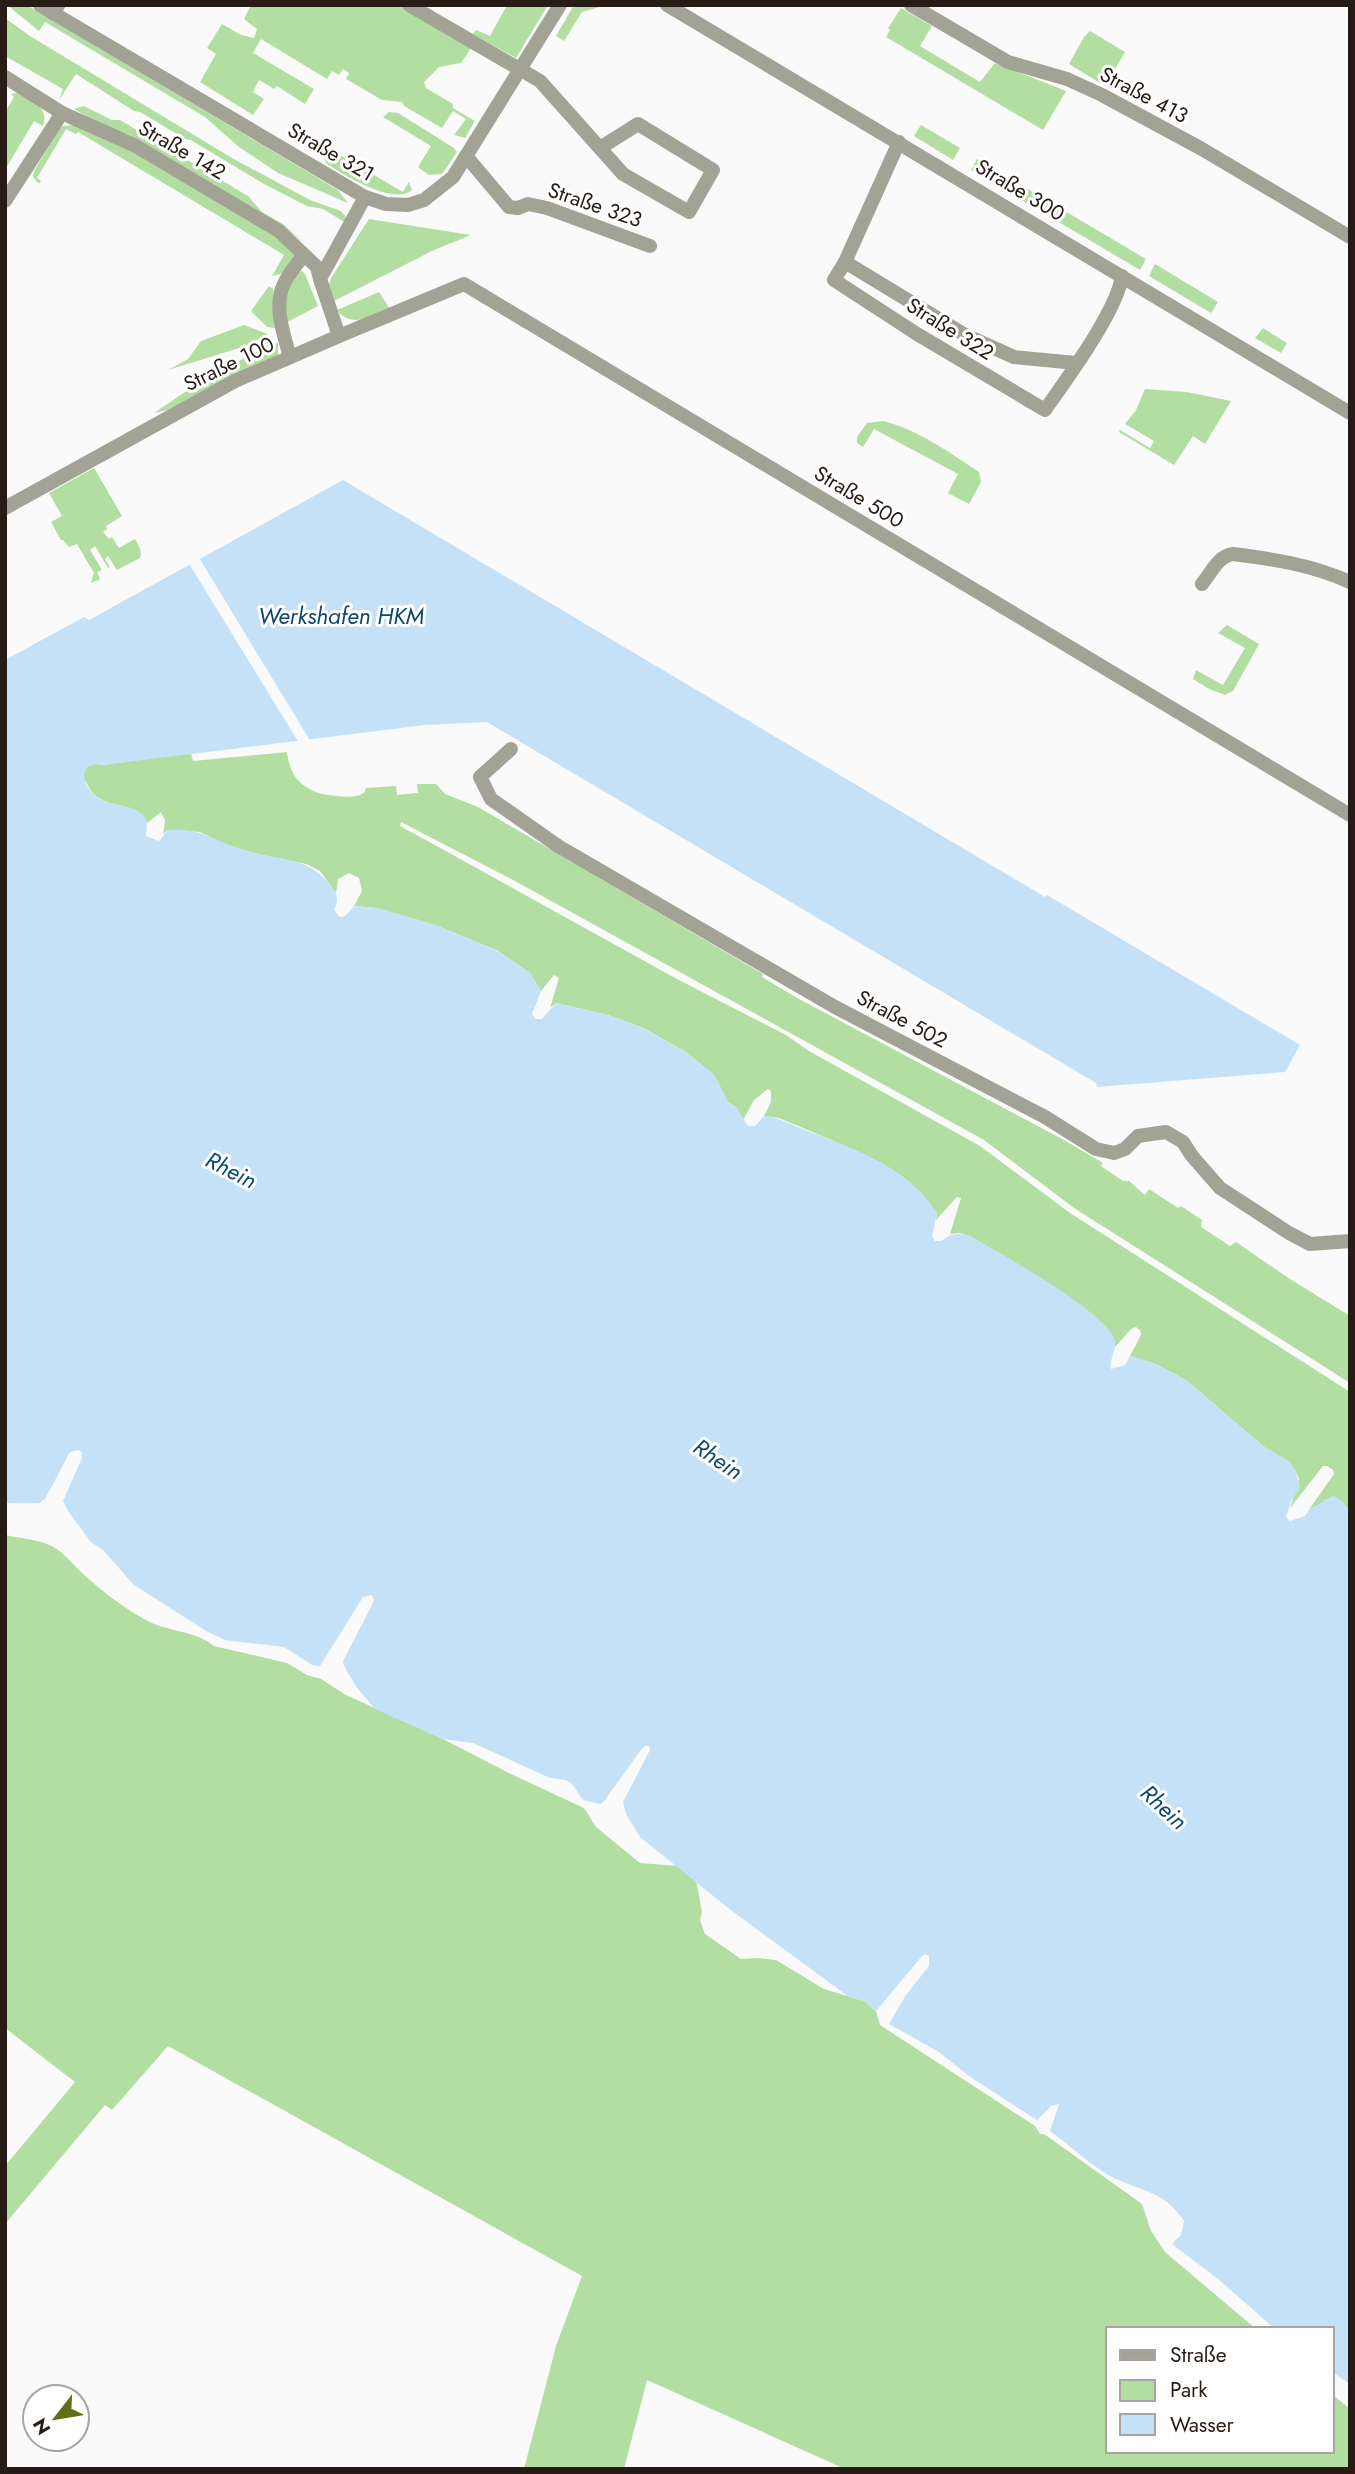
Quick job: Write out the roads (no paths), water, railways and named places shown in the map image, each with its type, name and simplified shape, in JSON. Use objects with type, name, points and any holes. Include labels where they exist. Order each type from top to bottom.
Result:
[{"type":"street","name":"Straße 321","points":[[40,5],[56,9],[365,197],[386,204],[408,205],[424,200],[453,177],[560,5]]},
{"type":"street","points":[[409,5],[520,71],[540,80],[600,148],[623,174],[689,212],[713,170],[638,124],[600,148]]},
{"type":"street","name":"Straße 300","points":[[667,5],[1350,413]]},
{"type":"street","name":"Straße 413","points":[[911,5],[1008,62],[1067,79],[1102,95],[1202,149],[1350,237]]},
{"type":"street","name":"Straße 142","points":[[5,77],[62,113],[145,151],[279,231],[317,267],[320,279]]},
{"type":"street","points":[[6,198],[62,113]]},
{"type":"street","name":"Straße 322","points":[[898,142],[845,262],[834,280],[928,341],[1045,410],[1108,313],[1122,276]]},
{"type":"street","name":"Straße 323","points":[[466,156],[509,207],[518,208],[528,204],[547,208],[650,246]]},
{"type":"street","points":[[339,336],[320,279],[365,197]]},
{"type":"street","points":[[290,357],[283,332],[280,295],[284,282],[304,256]]},
{"type":"street","points":[[845,262],[965,335],[1014,357],[1076,363]]},
{"type":"street","name":"Straße 500","points":[[339,336],[464,284],[1350,815]]},
{"type":"street","name":"Straße 100","points":[[5,509],[235,381],[339,336]]},
{"type":"street","points":[[1202,584],[1218,562],[1226,555],[1233,554],[1287,561],[1350,582]]},
{"type":"street","name":"Straße 502","points":[[511,748],[480,777],[491,799],[558,846],[835,1007],[1045,1117],[1096,1149],[1114,1153],[1125,1149],[1138,1136],[1166,1132],[1183,1142],[1220,1188],[1289,1233],[1310,1244],[1350,1241]]},
{"type":"water","points":[[343,480],[1045,897],[1047,895],[1300,1045],[1285,1072],[1097,1087],[1096,1083],[487,722],[425,725],[95,764],[86,768],[85,772],[88,788],[98,798],[131,808],[143,815],[147,823],[146,836],[159,841],[168,830],[189,831],[244,850],[292,860],[322,876],[333,889],[337,900],[334,910],[340,917],[345,916],[354,906],[377,908],[435,925],[495,950],[530,973],[541,991],[532,1014],[536,1019],[542,1019],[556,1003],[608,1015],[642,1028],[686,1052],[714,1075],[728,1102],[736,1107],[748,1126],[755,1126],[764,1116],[776,1118],[854,1149],[892,1169],[924,1196],[937,1213],[932,1236],[935,1241],[954,1234],[970,1236],[1048,1282],[1090,1312],[1114,1338],[1111,1369],[1125,1365],[1130,1356],[1153,1363],[1186,1380],[1264,1447],[1288,1461],[1295,1470],[1300,1488],[1291,1501],[1286,1517],[1290,1521],[1305,1516],[1310,1508],[1334,1496],[1342,1501],[1350,1512],[1350,2384],[1334,2373],[1334,2327],[1273,2327],[1218,2279],[1172,2244],[1181,2235],[1184,2221],[1177,2211],[1162,2198],[1108,2175],[1050,2131],[1059,2104],[1051,2106],[1037,2120],[969,2076],[939,2052],[889,2024],[906,1995],[929,1966],[929,1956],[922,1956],[876,2011],[864,2001],[849,1997],[732,1911],[640,1837],[626,1814],[623,1802],[650,1750],[649,1746],[640,1751],[601,1804],[583,1800],[566,1780],[550,1778],[473,1743],[443,1739],[375,1709],[357,1688],[343,1661],[371,1607],[374,1600],[372,1595],[363,1597],[320,1666],[312,1665],[284,1647],[225,1640],[206,1631],[133,1584],[103,1550],[91,1542],[68,1511],[63,1501],[82,1458],[82,1452],[78,1450],[70,1452],[45,1499],[39,1503],[5,1503],[5,660],[84,617],[89,620]]},
{"type":"water label","name":"Werkshafen HKM","points":[[341,616]]},
{"type":"water label","name":"Rhein","points":[[231,1170]]},
{"type":"water label","name":"Rhein","points":[[718,1459]]},
{"type":"water label","name":"Rhein","points":[[1164,1807]]}]
